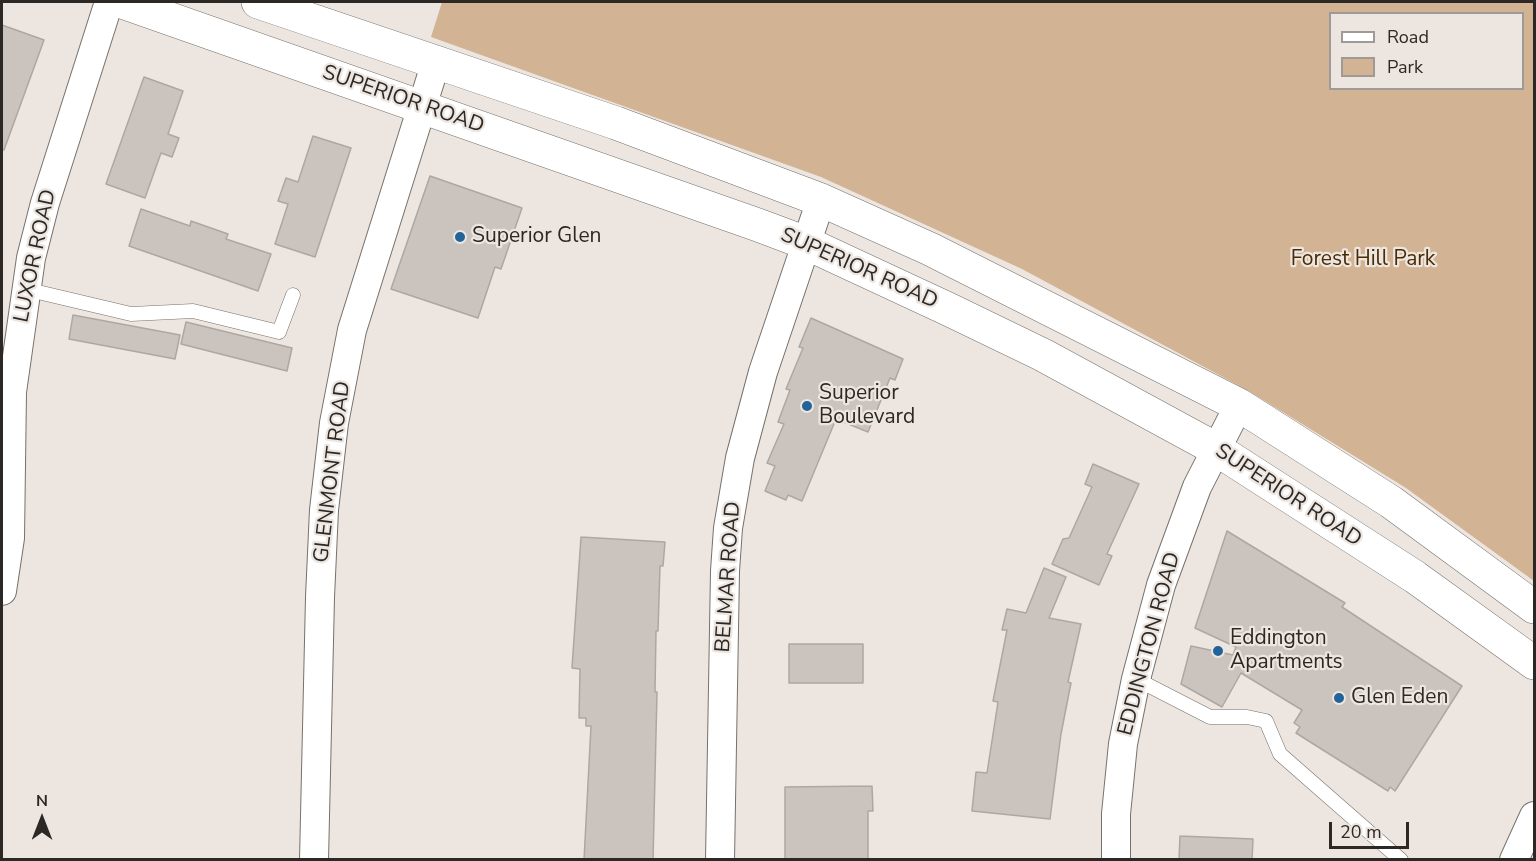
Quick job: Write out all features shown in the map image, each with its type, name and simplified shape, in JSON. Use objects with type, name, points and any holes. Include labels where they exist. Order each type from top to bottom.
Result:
[{"type":"main road","name":"SUPERIOR ROAD","points":[[122,2],[806,243],[1043,355],[1216,449],[1415,577],[1534,663]]},
{"type":"main road","points":[[258,2],[616,123],[820,200],[930,249],[1042,303],[1239,405],[1391,502],[1534,607]]},
{"type":"street","name":"LUXOR ROAD","points":[[2,591],[10,538],[12,392],[25,289],[45,203],[109,2]]},
{"type":"street","name":"GLENMONT ROAD","points":[[314,860],[320,586],[324,510],[334,423],[352,330],[436,62]]},
{"type":"street","name":"BELMAR ROAD","points":[[720,860],[725,571],[728,528],[740,458],[763,372],[820,200]]},
{"type":"street","name":"EDDINGTON ROAD","points":[[1116,860],[1116,814],[1123,744],[1136,679],[1161,585],[1197,487],[1239,405]]},
{"type":"street","points":[[1514,860],[1534,816]]},
{"type":"lane","points":[[25,289],[130,314],[193,311],[279,332],[293,296]]},
{"type":"lane","points":[[1136,679],[1210,717],[1247,717],[1266,721],[1280,754],[1401,860]]},
{"type":"green space","name":"Forest Hill Park","points":[[442,2],[1534,2],[1534,581],[1406,488],[1247,390],[1022,269],[821,177],[431,37]]},
{"type":"building","points":[[2,25],[44,40],[4,150],[2,150]]},
{"type":"building","points":[[144,77],[183,91],[168,134],[179,138],[172,157],[161,153],[145,198],[106,184]]},
{"type":"building","points":[[313,136],[351,148],[315,257],[275,244],[288,204],[278,201],[286,178],[298,182]]},
{"type":"building","name":"Superior Glen","points":[[430,176],[522,208],[501,269],[495,267],[478,318],[391,289]]},
{"type":"building","points":[[141,209],[190,226],[191,221],[228,234],[226,239],[271,254],[258,291],[129,246]]},
{"type":"building","points":[[73,315],[180,335],[175,359],[69,339]]},
{"type":"building","name":"Superior Boulevard","points":[[811,318],[903,359],[895,380],[890,378],[868,432],[836,419],[802,501],[788,495],[786,500],[765,491],[775,466],[767,463],[784,424],[778,422],[790,390],[786,389],[803,348],[799,347]]},
{"type":"building","points":[[186,322],[292,348],[287,371],[181,344]]},
{"type":"building","points":[[1093,464],[1139,484],[1107,554],[1112,556],[1099,585],[1052,564],[1063,539],[1069,538],[1092,487],[1085,484]]},
{"type":"building","points":[[1227,531],[1345,603],[1342,607],[1462,686],[1395,791],[1390,787],[1388,791],[1296,733],[1300,727],[1294,723],[1302,710],[1241,673],[1222,707],[1181,684],[1191,646],[1233,655],[1236,647],[1195,628]]},
{"type":"building","points":[[581,537],[665,542],[663,566],[660,566],[658,631],[656,631],[653,860],[584,860],[591,726],[586,726],[586,718],[579,718],[580,669],[572,668]]},
{"type":"building","points":[[1044,568],[1066,577],[1049,618],[1081,624],[1068,682],[1071,683],[1061,734],[1050,819],[972,811],[976,772],[987,773],[998,702],[993,701],[1007,630],[1002,630],[1007,609],[1026,613]]},
{"type":"building","points":[[789,644],[863,644],[863,683],[789,683]]},
{"type":"building","points":[[872,786],[873,811],[868,811],[868,859],[785,860],[785,787]]},
{"type":"building","points":[[1180,836],[1253,839],[1252,860],[1179,860]]},
{"type":"place","name":"Superior Glen","points":[[460,237]]},
{"type":"place","name":"Superior Boulevard","points":[[807,406]]},
{"type":"place","name":"Eddington Apartments","points":[[1218,651]]},
{"type":"place","name":"Glen Eden","points":[[1339,698]]}]
